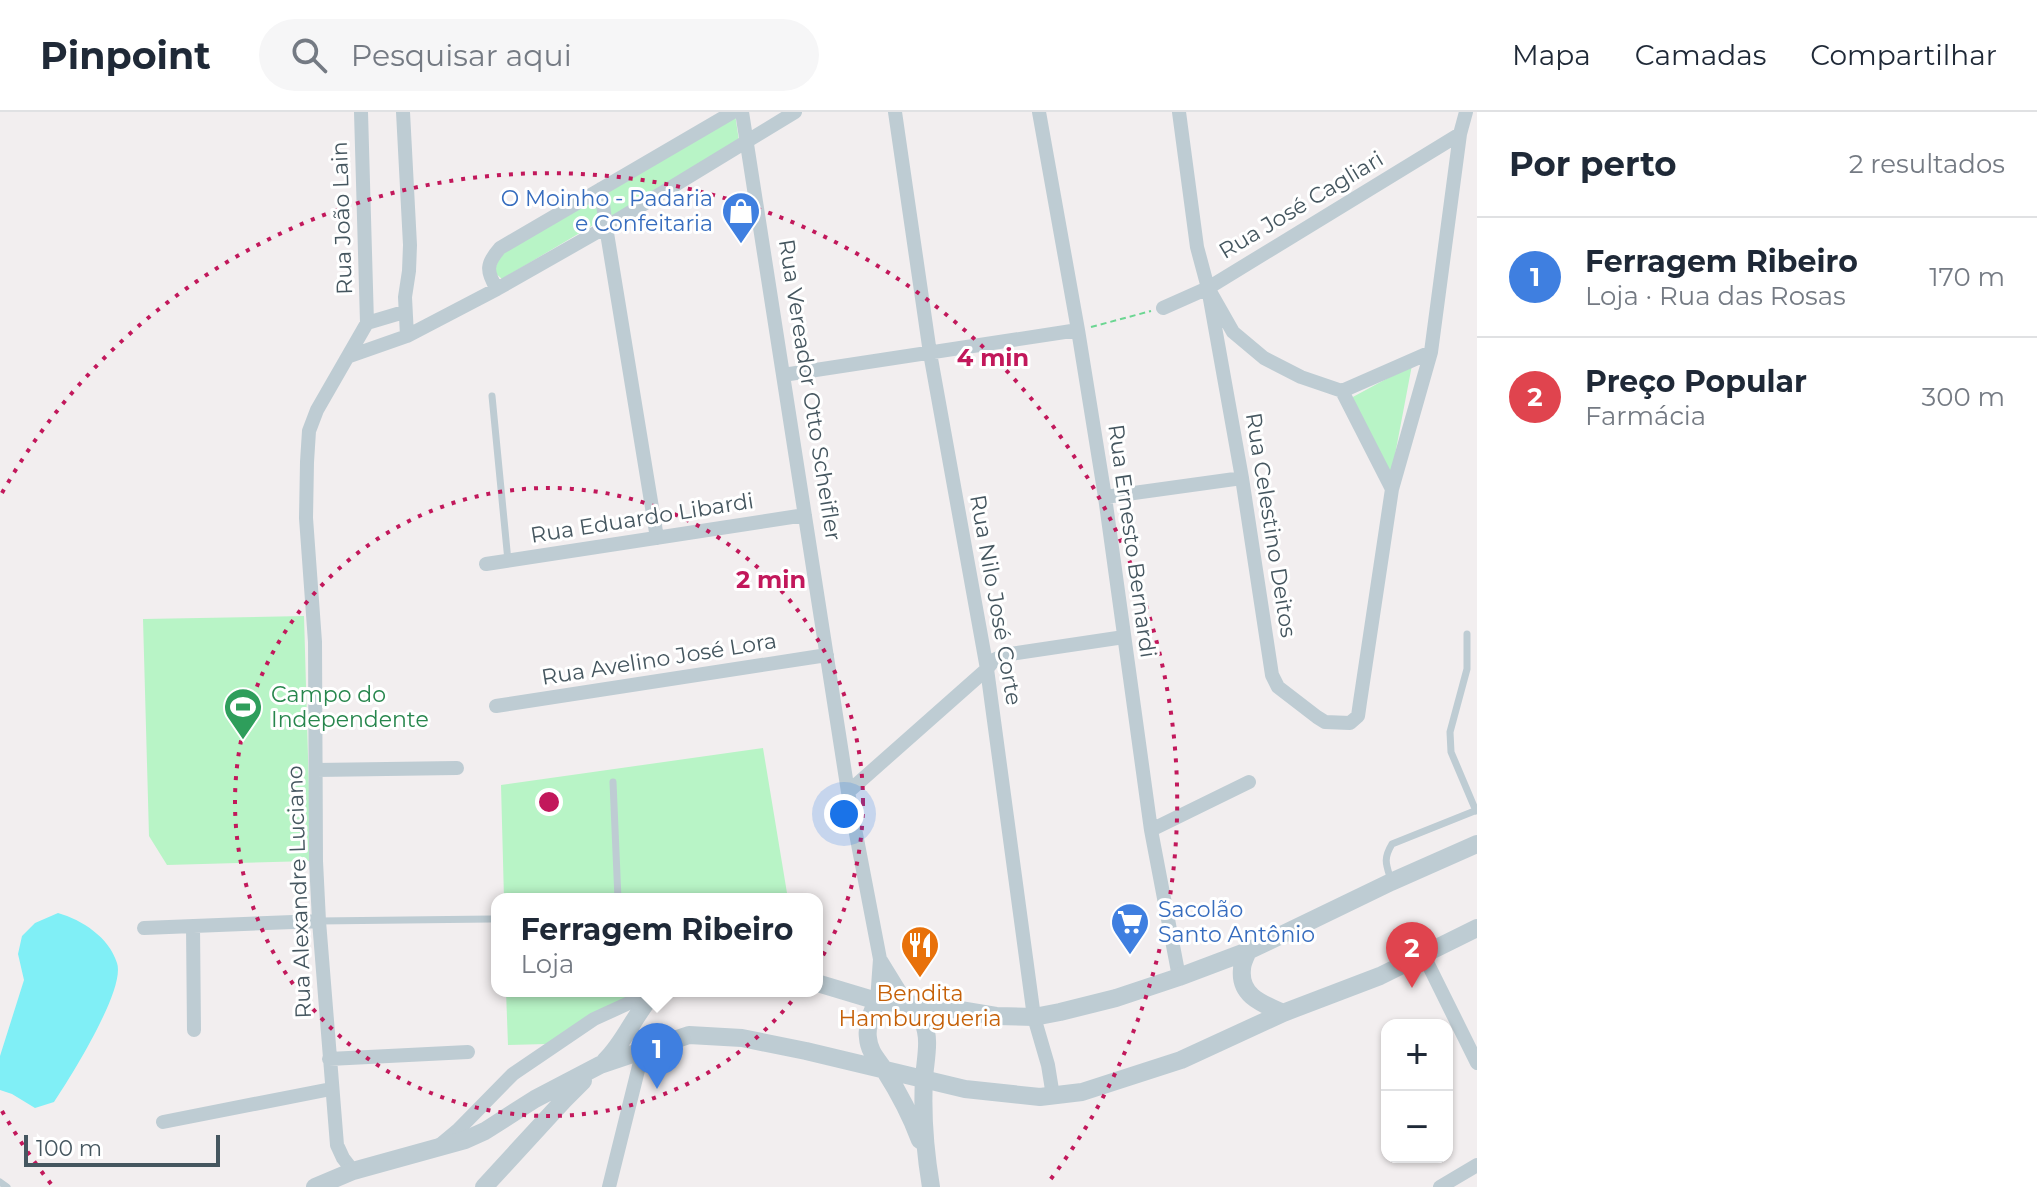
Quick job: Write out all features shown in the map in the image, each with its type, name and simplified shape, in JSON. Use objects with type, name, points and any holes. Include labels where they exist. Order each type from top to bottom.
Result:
[{"type":"street","name":"Rua João Lain","points":[[361,112],[367,323]]},
{"type":"street","points":[[403,112],[410,245],[404,312],[407,336]]},
{"type":"street","points":[[497,289],[489,269],[491,258],[500,248],[733,112]]},
{"type":"street","name":"Rua Vereador Otto Scheifler","points":[[742,112],[848,792],[880,959],[877,1001],[867,1035],[871,1051],[912,1118],[924,1150]]},
{"type":"street","points":[[350,356],[407,336],[497,289],[795,112]]},
{"type":"street","name":"Rua Nilo José Corte","points":[[895,112],[930,353],[987,669],[1034,1017],[1053,1096]]},
{"type":"street","name":"Rua Ernesto Bernardi","points":[[1039,112],[1105,497],[1151,830],[1179,977]]},
{"type":"street","name":"Rua Celestino Deitos","points":[[1179,112],[1197,247],[1208,288],[1242,478],[1272,675],[1278,687],[1325,722],[1350,723],[1358,716],[1392,489]]},
{"type":"street","points":[[1392,489],[1431,352],[1460,134],[1466,112]]},
{"type":"street","name":"Rua José Cagliari","points":[[1163,308],[1208,288],[1460,134]]},
{"type":"street","points":[[601,189],[657,538]]},
{"type":"street","name":"Rua Celestino Deitos","points":[[1208,288],[1233,332],[1264,358],[1301,377],[1342,391]]},
{"type":"street","points":[[367,323],[404,312]]},
{"type":"street","name":"Rua Alexandre Luciano","points":[[353,1171],[337,1145],[331,1089],[319,921],[315,642],[306,518],[309,431],[317,410],[367,323]]},
{"type":"street","points":[[783,375],[1078,330]]},
{"type":"street","points":[[1392,489],[1342,391],[1431,352]]},
{"type":"street","points":[[1105,497],[1242,478]]},
{"type":"street","name":"Rua Eduardo Libardi","points":[[486,564],[805,515]]},
{"type":"street","points":[[848,792],[994,660],[1004,655],[1124,637]]},
{"type":"street","name":"Rua Avelino José Lora","points":[[496,706],[827,655]]},
{"type":"street","points":[[316,770],[457,768]]},
{"type":"street","points":[[1151,830],[1249,782]]},
{"type":"street","points":[[823,985],[877,1001],[996,1016],[1034,1017],[1060,1012],[1116,998],[1248,951],[1477,844]]},
{"type":"street","points":[[144,928],[319,921]]},
{"type":"street","points":[[193,926],[194,1030]]},
{"type":"street","points":[[315,1187],[353,1171],[465,1140],[600,1065],[689,1035],[731,1037],[806,1051],[965,1089],[1040,1097],[1082,1092],[1181,1060],[1283,1013],[1380,976],[1477,928]]},
{"type":"street","points":[[1248,951],[1242,969],[1246,988],[1256,1001],[1283,1013]]},
{"type":"street","points":[[1424,956],[1477,1063]]},
{"type":"street","name":"Rua Vereador Otto Scheifler","points":[[880,959],[907,1003],[924,1023],[924,1150]]},
{"type":"street","points":[[438,1147],[513,1074],[594,1019],[645,997]]},
{"type":"street","points":[[484,1187],[564,1100],[614,1052],[650,997]]},
{"type":"street","points":[[609,1187],[635,1088],[639,1051],[637,1035],[651,997]]},
{"type":"street","points":[[329,1059],[468,1052]]},
{"type":"street","points":[[600,1065],[621,1068],[628,1073],[635,1088]]},
{"type":"street","points":[[163,1122],[331,1089]]},
{"type":"street","points":[[924,1150],[931,1187]]},
{"type":"street","points":[[1440,1187],[1477,1165]]},
{"type":"lane","points":[[492,396],[508,561]]},
{"type":"lane","points":[[1391,882],[1386,854],[1392,844],[1476,810],[1451,752],[1450,732],[1467,669],[1467,634]]},
{"type":"lane","points":[[613,782],[618,893]]},
{"type":"lane","points":[[319,921],[491,919]]},
{"type":"lane","points":[[0,1182],[7,1187]]},
{"type":"path","points":[[1078,330],[1163,308]]},
{"type":"green space","points":[[735,114],[739,141],[612,217],[605,190]]},
{"type":"green space","points":[[595,197],[600,221],[502,279],[494,272],[503,248]]},
{"type":"green space","points":[[1412,365],[1391,476],[1351,398]]},
{"type":"green space","points":[[304,616],[311,861],[167,865],[149,836],[143,619]]},
{"type":"green space","points":[[763,748],[787,893],[504,893],[501,785]]},
{"type":"green space","points":[[506,997],[631,997],[547,1044],[508,1045]]},
{"type":"water","points":[[58,913],[85,925],[108,945],[117,963],[118,975],[105,1012],[62,1090],[54,1102],[35,1108],[0,1090],[0,1056],[24,980],[18,954],[22,936],[35,923]]},
{"type":"place","name":"O Moinho - Padaria e Confeitaria","points":[[741,245]]},
{"type":"place","name":"Campo do Independente","points":[[243,741]]},
{"type":"place","name":"Sacolão Santo Antônio","points":[[1130,956]]},
{"type":"place","name":"Bendita Hamburgueria","points":[[920,979]]},
{"type":"place","name":"Preço Popular","points":[[1412,988]]},
{"type":"place","name":"Ferragem Ribeiro","points":[[657,1089]]}]
